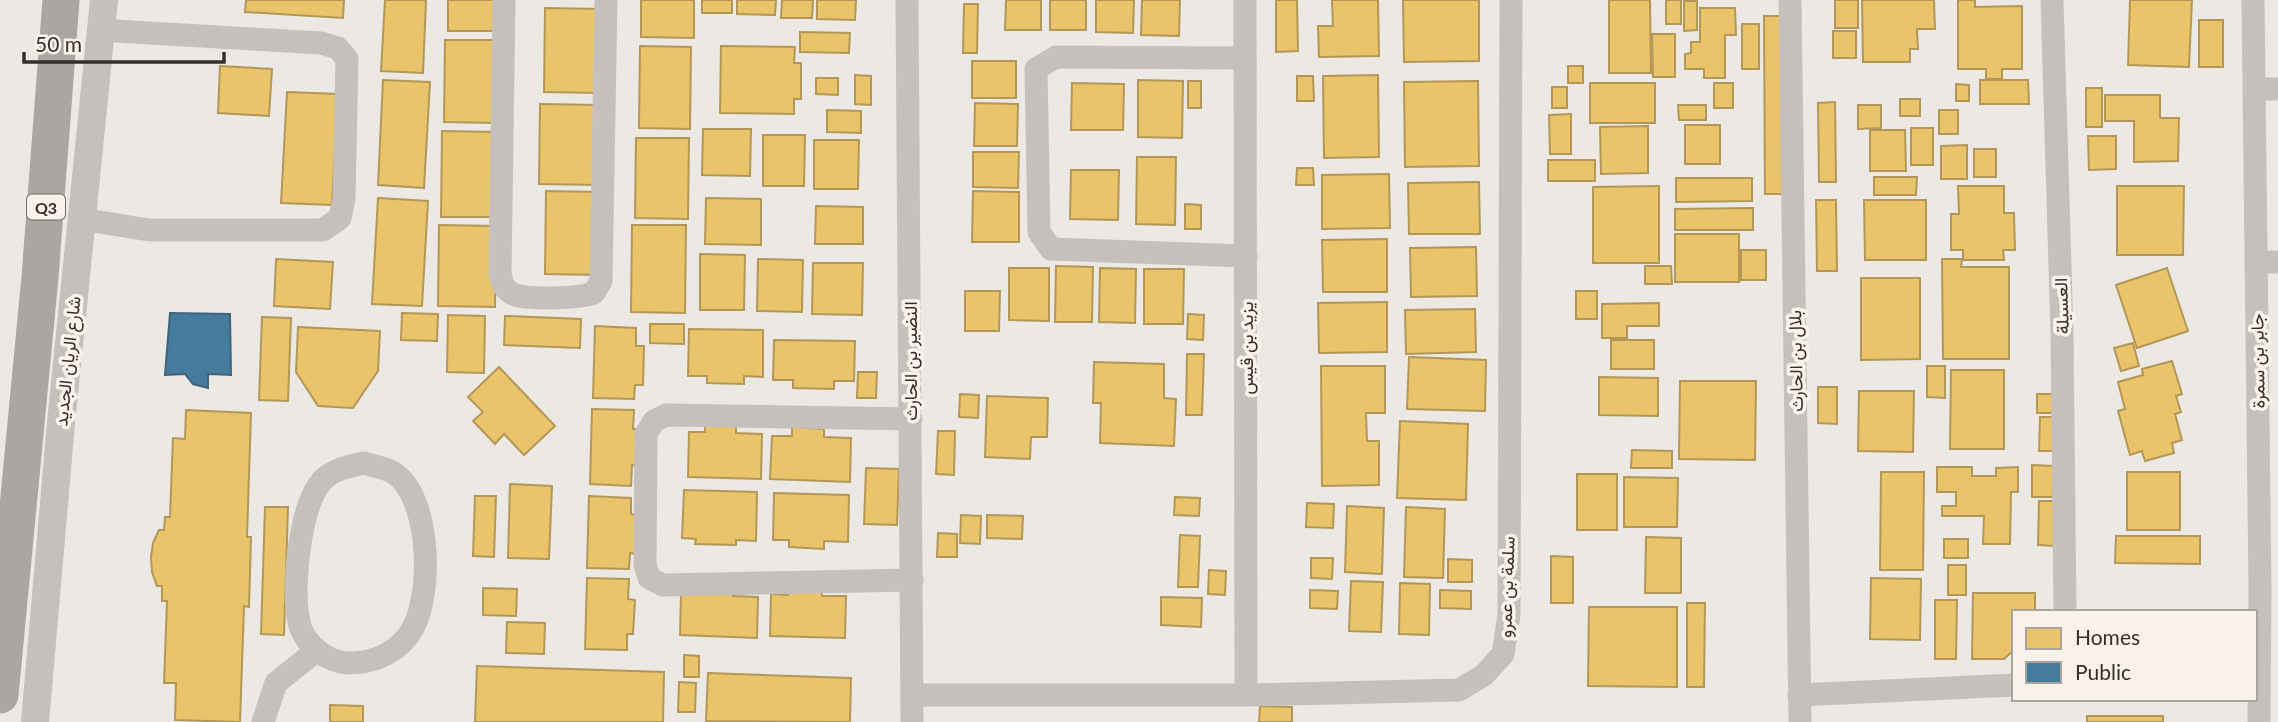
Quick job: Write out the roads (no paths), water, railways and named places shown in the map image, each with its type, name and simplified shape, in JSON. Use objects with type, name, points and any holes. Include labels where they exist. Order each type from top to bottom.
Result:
[{"type":"highway","name":"شارع الريان الجديد","points":[[0,695],[40,277],[61,0]]},
{"type":"street","name":"شارع الريان الجديد","points":[[35,722],[104,0]]},
{"type":"street","points":[[504,0],[500,274],[504,288],[514,296],[581,298],[594,293],[601,281],[606,0]]},
{"type":"street","name":"النضير بن الحارث","points":[[907,0],[912,722]]},
{"type":"street","name":"يزيد بن قيس","points":[[1245,0],[1246,695]]},
{"type":"street","name":"سلمة بن عمرو","points":[[912,695],[1246,695],[1459,690],[1484,676],[1503,654],[1508,615],[1511,0]]},
{"type":"street","name":"بلال بن الحارث","points":[[1790,0],[1800,722]]},
{"type":"street","name":"العسيلة","points":[[2052,0],[2062,332],[2066,610]]},
{"type":"street","name":"جابر بن سمرة","points":[[2253,0],[2254,89],[2267,262],[2269,589],[2259,722]]},
{"type":"street","points":[[81,219],[149,230],[323,230],[340,218],[344,199],[346,59],[338,48],[321,43],[100,30]]},
{"type":"street","points":[[1245,58],[1056,58],[1036,69],[1039,232],[1051,248],[1246,256]]},
{"type":"street","points":[[2254,89],[2278,89]]},
{"type":"street","points":[[911,419],[666,415],[654,421],[646,435],[645,564],[649,578],[663,585],[912,580]]},
{"type":"street","points":[[364,463],[394,473],[412,494],[423,527],[426,570],[421,604],[410,634],[396,649],[368,662],[344,663],[316,651],[300,628],[297,603],[303,521],[318,485],[337,470],[364,463]]},
{"type":"street","points":[[263,722],[276,683],[316,651]]},
{"type":"street","points":[[1799,695],[2012,685]]}]
